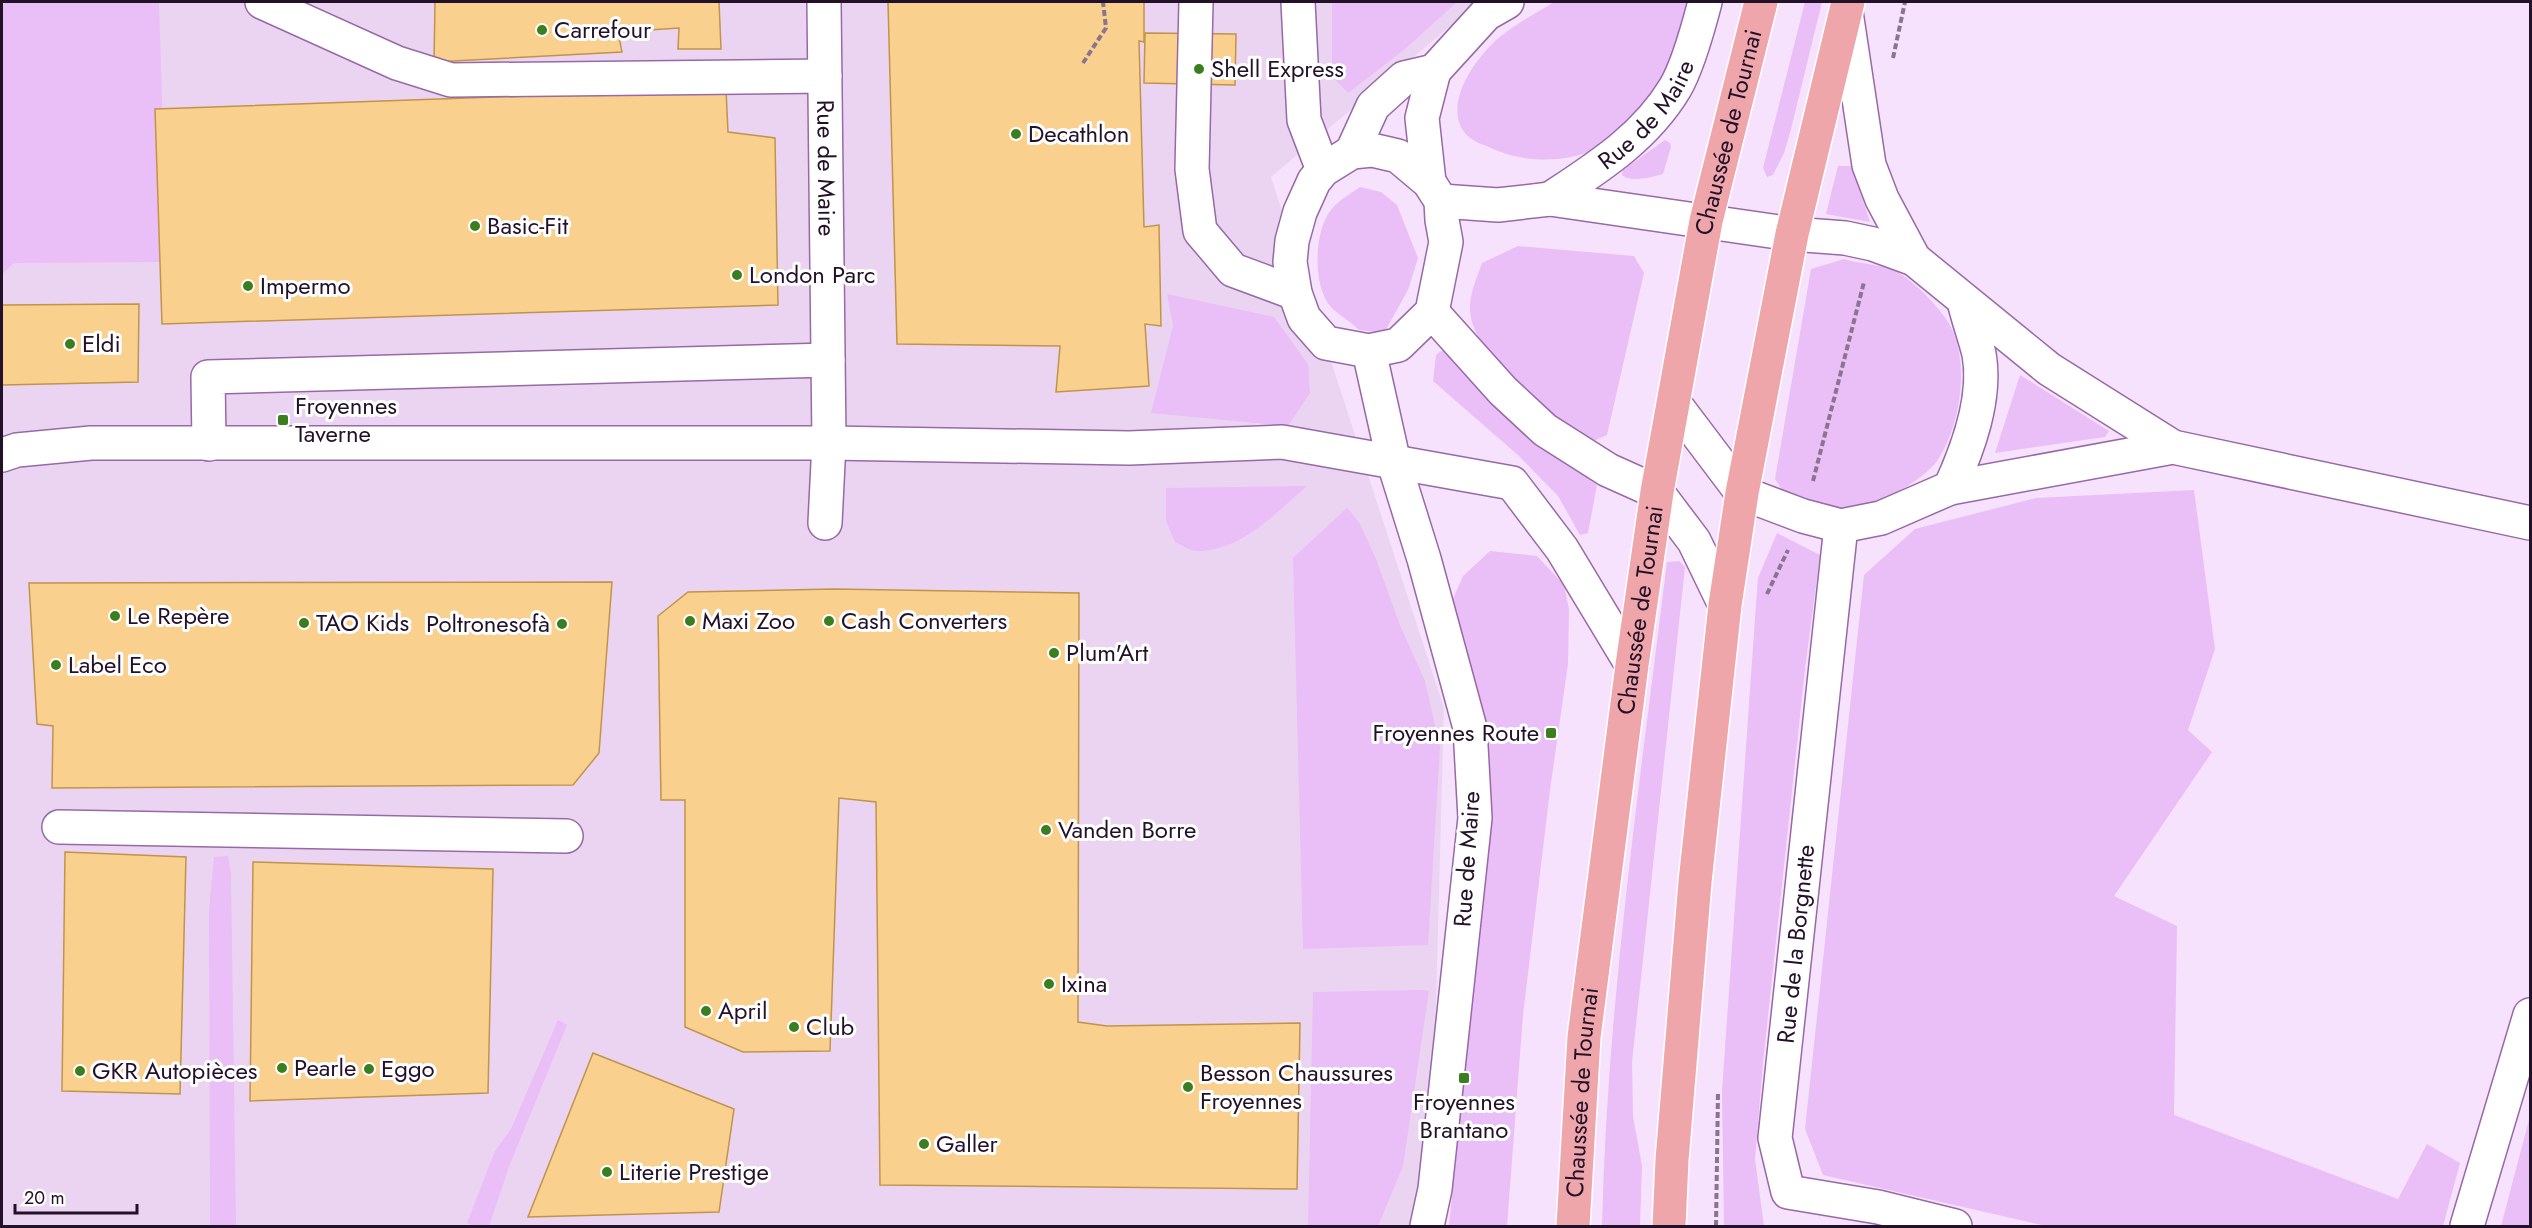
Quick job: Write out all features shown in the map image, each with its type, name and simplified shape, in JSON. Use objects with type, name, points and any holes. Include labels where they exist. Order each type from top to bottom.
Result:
[{"type":"main road","name":"Chaussée de Tournai","points":[[1573,1227],[1584,1036],[1657,492],[1706,221],[1761,2]]},
{"type":"main road","points":[[1669,1227],[1672,1160],[1694,894],[1725,605],[1742,493],[1792,234],[1847,7]]},
{"type":"street","points":[[262,2],[397,63],[451,80],[825,76]]},
{"type":"street","name":"Rue de Maire","points":[[824,2],[829,443],[825,523]]},
{"type":"street","points":[[1196,2],[1192,169],[1200,231],[1233,270],[1295,293]]},
{"type":"street","points":[[1298,2],[1304,120],[1323,170]]},
{"type":"street","points":[[1435,192],[1398,156],[1372,150],[1352,152],[1323,170],[1314,181],[1300,212],[1292,241],[1290,262],[1295,293],[1304,318],[1326,343],[1369,351],[1398,345],[1432,312],[1446,242],[1422,118],[1434,71],[1486,14],[1507,2]]},
{"type":"street","name":"Rue de Maire","points":[[1550,199],[1604,163],[1653,119],[1676,86],[1705,2]]},
{"type":"street","points":[[1847,7],[1869,165],[1882,199],[1914,260],[2049,369],[2173,447],[2530,523]]},
{"type":"street","points":[[1352,152],[1373,106],[1404,78],[1434,71]]},
{"type":"street","name":"Rue de Maire","points":[[1435,192],[1498,204],[1550,199],[1792,234],[1845,238],[1873,244],[1914,260]]},
{"type":"street","points":[[1950,488],[1964,458],[1978,408],[1979,356],[1964,301]]},
{"type":"street","points":[[1432,312],[1503,391],[1545,430],[1608,470],[1657,492],[1694,541],[1725,605]]},
{"type":"street","name":"Rue de Maire","points":[[1369,351],[1378,400],[1394,463],[1424,559],[1470,728],[1475,818],[1435,1189],[1427,1227]]},
{"type":"street","points":[[209,444],[208,377],[828,360]]},
{"type":"street","points":[[1674,404],[1742,493],[1803,516],[1841,526],[1881,518],[1950,488],[2173,447]]},
{"type":"street","points":[[2,455],[17,450],[91,443],[829,443],[1129,448],[1282,442],[1512,483],[1562,549],[1632,665]]},
{"type":"street","name":"Rue de la Borgnette","points":[[1841,526],[1775,1138],[1788,1192],[1878,1207],[1955,1227]]},
{"type":"street","points":[[59,827],[566,836]]},
{"type":"street","points":[[2466,1227],[2530,1015]]},
{"type":"path","points":[[1083,63],[1106,28],[1103,2]]},
{"type":"path","points":[[1891,67],[1905,2]]},
{"type":"path","points":[[1764,600],[1803,516],[1873,244]]},
{"type":"path","points":[[1716,1227],[1719,1081]]},
{"type":"shaded area","points":[[2,2],[1479,2],[1271,177],[1444,708],[1430,1226],[2,1226]]},
{"type":"shaded area","points":[[2,2],[159,2],[167,262],[14,263],[2,274]]},
{"type":"shaded area","points":[[1332,2],[1457,2],[1405,49],[1348,93],[1332,76]]},
{"type":"shaded area","points":[[1554,2],[1690,2],[1663,85],[1607,143],[1580,155],[1550,160],[1507,154],[1475,141],[1462,128],[1458,119],[1459,98],[1467,77],[1495,41]]},
{"type":"shaded area","points":[[1805,2],[1822,2],[1784,153],[1773,175],[1767,177],[1763,168]]},
{"type":"shaded area","points":[[1665,140],[1670,143],[1671,147],[1663,174],[1636,179],[1622,175],[1623,170]]},
{"type":"shaded area","points":[[1838,166],[1852,166],[1870,222],[1826,214]]},
{"type":"shaded area","points":[[1360,187],[1381,192],[1397,205],[1418,258],[1408,290],[1384,333],[1359,330],[1334,310],[1325,298],[1318,273],[1319,244],[1325,219],[1337,204]]},
{"type":"shaded area","points":[[1518,246],[1634,256],[1644,273],[1607,435],[1589,443],[1536,401],[1498,365],[1474,327],[1470,302],[1482,263]]},
{"type":"shaded area","points":[[1844,259],[1881,266],[1896,272],[1910,280],[1925,294],[1946,318],[1955,337],[1961,373],[1957,412],[1952,430],[1945,447],[1930,469],[1909,485],[1883,499],[1858,508],[1840,510],[1823,508],[1796,498],[1782,489],[1775,479],[1811,269]]},
{"type":"shaded area","points":[[1167,294],[1274,317],[1308,364],[1310,393],[1288,426],[1151,413],[1173,326]]},
{"type":"shaded area","points":[[1448,346],[1518,426],[1597,485],[1588,533],[1580,535],[1558,496],[1519,456],[1433,381],[1436,355]]},
{"type":"shaded area","points":[[2020,375],[2109,431],[2105,437],[1995,453]]},
{"type":"shaded area","points":[[1307,486],[1257,529],[1228,545],[1213,549],[1194,551],[1175,542],[1166,521],[1166,488]]},
{"type":"shaded area","points":[[2194,490],[2215,649],[2188,730],[2212,752],[2114,896],[2177,926],[2174,1115],[2398,1199],[2427,1144],[2460,1163],[2443,1226],[2046,1226],[1823,1175],[1805,1129],[1864,575],[1915,529],[2036,498]]},
{"type":"shaded area","points":[[1347,508],[1359,522],[1376,559],[1401,628],[1425,681],[1440,747],[1428,945],[1303,949],[1293,558]]},
{"type":"shaded area","points":[[1777,533],[1820,555],[1805,669],[1763,1063],[1755,1159],[1764,1226],[1724,1226],[1722,1091],[1758,578]]},
{"type":"shaded area","points":[[1490,551],[1537,556],[1564,585],[1569,609],[1568,664],[1550,790],[1523,1015],[1507,1226],[1449,1226],[1491,817],[1452,601],[1463,576]]},
{"type":"shaded area","points":[[1679,561],[1685,567],[1632,1062],[1633,1116],[1642,1166],[1640,1226],[1602,1226],[1610,1060],[1626,893],[1667,562]]},
{"type":"shaded area","points":[[228,856],[231,874],[236,1226],[210,1226],[209,910],[214,857]]},
{"type":"shaded area","points":[[1429,991],[1403,1166],[1378,1226],[1308,1226],[1313,992]]},
{"type":"shaded area","points":[[558,1020],[567,1025],[510,1164],[489,1226],[474,1226],[467,1223],[495,1151],[511,1129]]},
{"type":"shaded area","points":[[2530,1116],[2530,1226],[2501,1226]]},
{"type":"building","name":"Carrefour","points":[[435,2],[719,2],[721,49],[678,49],[679,28],[618,32],[622,52],[434,62]]},
{"type":"building","name":"Decathlon","points":[[888,2],[1144,2],[1144,42],[1139,41],[1144,227],[1159,225],[1161,326],[1145,324],[1149,386],[1056,392],[1060,346],[897,344]]},
{"type":"building","points":[[1145,33],[1236,34],[1235,85],[1144,83]]},
{"type":"building","points":[[726,89],[728,132],[775,138],[778,305],[162,324],[155,109]]},
{"type":"building","name":"Eldi","points":[[139,304],[138,382],[2,385],[2,305]]},
{"type":"building","points":[[612,582],[599,753],[573,785],[52,788],[53,726],[37,724],[29,583]]},
{"type":"building","points":[[834,589],[1079,593],[1078,1022],[1107,1026],[1300,1023],[1297,1189],[880,1185],[876,802],[839,798],[830,1051],[743,1052],[685,1027],[685,800],[661,800],[658,616],[688,592]]},
{"type":"building","points":[[65,852],[186,857],[180,1094],[62,1091]]},
{"type":"building","points":[[253,862],[493,869],[488,1093],[250,1101]]},
{"type":"building","points":[[593,1053],[734,1109],[719,1212],[528,1217]]},
{"type":"place","name":"Carrefour","points":[[542,30]]},
{"type":"place","name":"Shell Express","points":[[1199,69]]},
{"type":"place","name":"Decathlon","points":[[1016,134]]},
{"type":"place","name":"Basic-Fit","points":[[475,226]]},
{"type":"place","name":"London Parc","points":[[737,275]]},
{"type":"place","name":"Impermo","points":[[248,286]]},
{"type":"place","name":"Eldi","points":[[70,344]]},
{"type":"place","name":"Froyennes Taverne","points":[[283,420]]},
{"type":"place","name":"Le Repère","points":[[115,616]]},
{"type":"place","name":"Maxi Zoo","points":[[690,621]]},
{"type":"place","name":"Cash Converters","points":[[829,621]]},
{"type":"place","name":"TAO Kids","points":[[304,623]]},
{"type":"place","name":"Poltronesofà","points":[[562,624]]},
{"type":"place","name":"Plum'Art","points":[[1054,653]]},
{"type":"place","name":"Label Eco","points":[[56,665]]},
{"type":"place","name":"Froyennes Route","points":[[1551,733]]},
{"type":"place","name":"Vanden Borre","points":[[1046,830]]},
{"type":"place","name":"Ixina","points":[[1049,984]]},
{"type":"place","name":"April","points":[[706,1011]]},
{"type":"place","name":"Club","points":[[794,1027]]},
{"type":"place","name":"Pearle","points":[[282,1068]]},
{"type":"place","name":"Eggo","points":[[369,1069]]},
{"type":"place","name":"GKR Autopièces","points":[[80,1071]]},
{"type":"place","name":"Froyennes Brantano","points":[[1464,1078]]},
{"type":"place","name":"Besson Chaussures Froyennes","points":[[1188,1087]]},
{"type":"place","name":"Galler","points":[[924,1144]]},
{"type":"place","name":"Literie Prestige","points":[[607,1172]]}]
